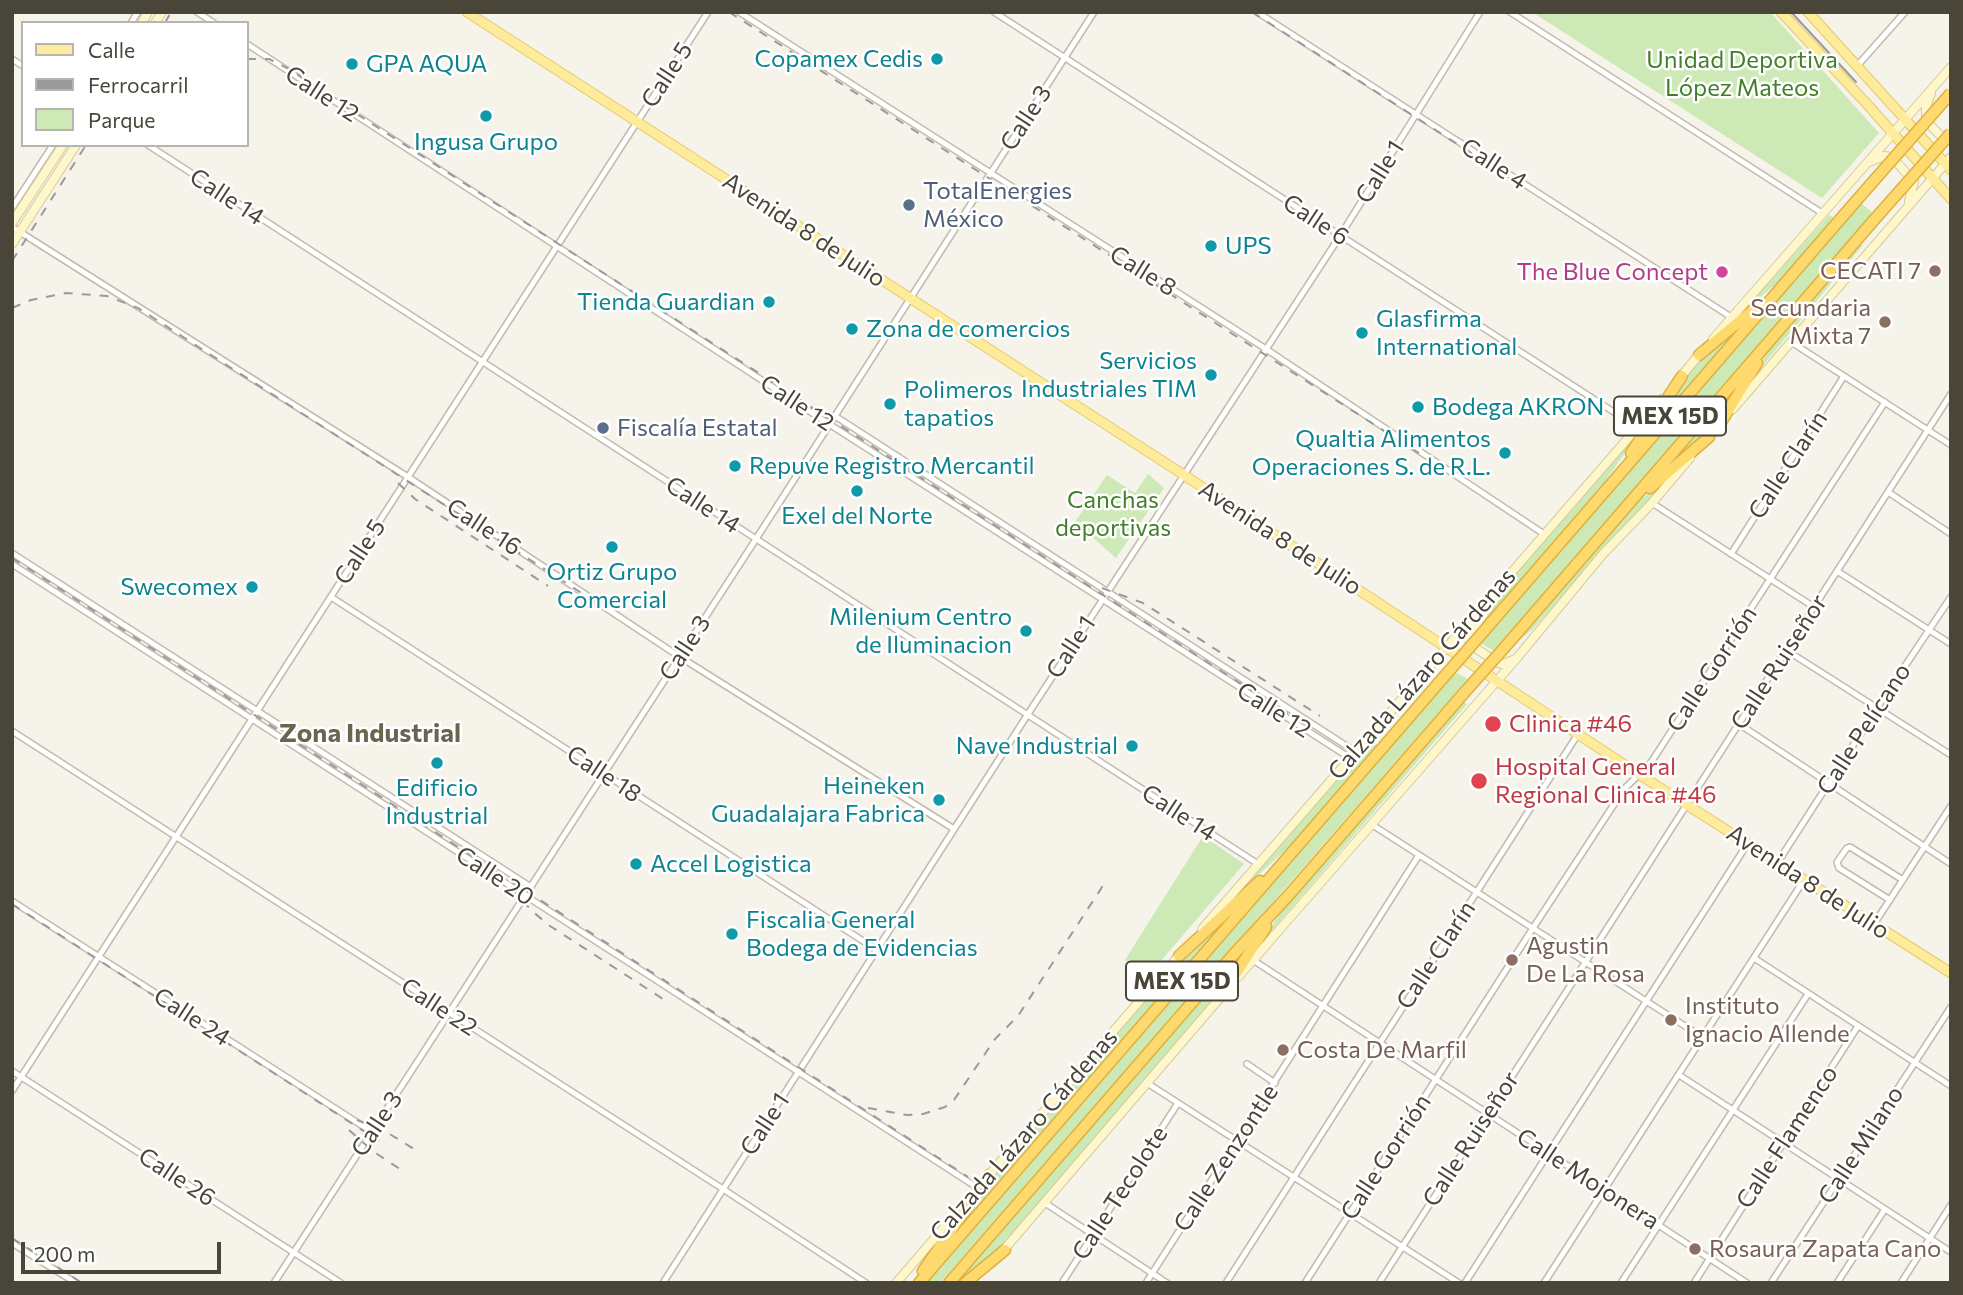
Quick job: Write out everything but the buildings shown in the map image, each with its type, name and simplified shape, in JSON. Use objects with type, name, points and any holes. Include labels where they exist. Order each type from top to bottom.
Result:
[{"type":"highway","name":"Calzada Lázaro Cárdenas","points":[[918,1283],[1951,93]]},
{"type":"highway","name":"Calzada Lázaro Cárdenas","points":[[948,1283],[1951,132]]},
{"type":"highway","points":[[1699,355],[1785,283]]},
{"type":"highway","points":[[1720,424],[1773,335]]},
{"type":"highway","points":[[1609,486],[1682,376]]},
{"type":"highway","points":[[1612,523],[1709,437]]},
{"type":"highway","points":[[1179,956],[1298,846]]},
{"type":"highway","points":[[1222,995],[1288,896]]},
{"type":"highway","points":[[918,1283],[943,1240],[989,1175]]},
{"type":"highway","points":[[965,1283],[1005,1250]]},
{"type":"main road","name":"Avenida 8 de Julio","points":[[467,12],[1184,475],[1640,775],[1951,974]]},
{"type":"main road","points":[[1781,12],[1948,195]]},
{"type":"main road","points":[[974,1283],[1516,659],[1603,554],[1652,503],[1933,178],[1949,164],[1808,12]]},
{"type":"main road","name":"Calzada Lázaro Cárdenas","points":[[895,1283],[1731,317],[1951,67]]},
{"type":"main road","points":[[1933,87],[1926,107],[1926,118],[1942,137],[1951,139]]},
{"type":"main road","points":[[1867,104],[1878,106],[1890,103]]},
{"type":"main road","points":[[12,244],[15,227],[62,147]]},
{"type":"main road","points":[[15,227],[75,147]]},
{"type":"main road","points":[[1866,164],[1889,156],[1913,179],[1913,189],[1905,210]]},
{"type":"main road","points":[[1948,195],[1947,183],[1950,180]]},
{"type":"main road","points":[[1516,659],[1498,663],[1471,644],[1469,635],[1521,561]]},
{"type":"street","name":"Calle 5","points":[[12,1091],[708,12]]},
{"type":"street","name":"Calle 8","points":[[739,12],[1266,349],[1544,534]]},
{"type":"street","name":"Calle 6","points":[[994,12],[1637,427]]},
{"type":"street","name":"Calle 3","points":[[274,1283],[1094,12]]},
{"type":"street","name":"Calle 4","points":[[1257,12],[1731,317]]},
{"type":"street","name":"Calle 1","points":[[663,1283],[1028,714],[1340,236],[1480,12]]},
{"type":"street","points":[[1510,12],[1822,213]]},
{"type":"street","points":[[1857,66],[1901,14]]},
{"type":"street","name":"Calle 12","points":[[248,45],[1102,600],[1353,755]]},
{"type":"street","points":[[12,208],[51,147]]},
{"type":"street","name":"Calle 14","points":[[151,147],[1258,864]]},
{"type":"street","name":"Calle 16","points":[[15,227],[408,477],[680,657],[954,829]]},
{"type":"street","points":[[1791,342],[1951,445]]},
{"type":"street","name":"Calle Clarín","points":[[1731,554],[1844,376]]},
{"type":"street","name":"Calle Ruiseñor","points":[[1379,1283],[1951,394]]},
{"type":"street","name":"Calle Gorrión","points":[[1305,1283],[1533,928],[1625,789],[1650,764],[1885,402]]},
{"type":"street","name":"Calle 12","points":[[835,416],[1353,755]]},
{"type":"street","points":[[1888,492],[1951,534]]},
{"type":"street","points":[[1652,503],[1814,607]]},
{"type":"street","name":"Calle 20","points":[[12,553],[531,887]]},
{"type":"street","name":"Calle 20","points":[[12,564],[978,1188]]},
{"type":"street","points":[[1837,571],[1951,644]]},
{"type":"street","name":"Calle 18","points":[[331,597],[877,950]]},
{"type":"street","name":"Calle Pelícano","points":[[1778,862],[1951,597]]},
{"type":"street","points":[[1786,650],[1951,755]]},
{"type":"street","points":[[1739,724],[1951,864]]},
{"type":"street","name":"Calle 22","points":[[12,732],[866,1283]]},
{"type":"street","name":"Calle Clarín","points":[[1226,1283],[1578,734]]},
{"type":"street","points":[[1874,925],[1951,806]]},
{"type":"street","points":[[1371,824],[1702,1037]]},
{"type":"street","points":[[1465,1283],[1748,843]]},
{"type":"street","points":[[1890,900],[1839,868],[1837,862],[1850,847],[1903,880]]},
{"type":"street","name":"Calle Zenzontle","points":[[1146,1283],[1419,855]]},
{"type":"street","points":[[1546,1282],[1804,880]]},
{"type":"street","name":"Calle 24","points":[[12,901],[372,1132]]},
{"type":"street","points":[[1754,958],[1951,1086]]},
{"type":"street","name":"Calle Mojonera","points":[[1252,960],[1746,1283]]},
{"type":"street","points":[[1621,1283],[1808,994]]},
{"type":"street","name":"Calle Milano","points":[[1771,1283],[1951,1007]]},
{"type":"street","name":"Calle Flamenco","points":[[1694,1283],[1858,1026]]},
{"type":"street","points":[[1247,1064],[1275,1083]]},
{"type":"street","name":"Calle 26","points":[[12,1071],[341,1283]]},
{"type":"street","points":[[1679,1075],[1951,1252]]},
{"type":"street","points":[[1147,1083],[1459,1283]]},
{"type":"street","name":"Calle Tecolote","points":[[1062,1283],[1178,1103]]},
{"type":"street","points":[[1045,1203],[1167,1283]]},
{"type":"street","points":[[1901,1283],[1951,1205]]},
{"type":"street","points":[[1837,1283],[1885,1209]]},
{"type":"street","points":[[12,1243],[76,1283]]},
{"type":"green space","name":"Unidad Deportiva López Mateos","points":[[1532,12],[1770,12],[1879,133],[1822,198]]},
{"type":"green space","points":[[1861,203],[1873,213],[1494,651],[1480,643]]},
{"type":"green space","points":[[1829,215],[1834,218],[1782,279],[1738,316]]},
{"type":"green space","points":[[1860,241],[1863,245],[1750,381],[1775,339]]},
{"type":"green space","points":[[1752,316],[1641,440],[1699,359]]},
{"type":"green space","points":[[1750,369],[1703,438],[1648,485]]},
{"type":"green space","points":[[1641,430],[1604,483],[1478,629],[1517,569]]},
{"type":"green space","points":[[1674,471],[1533,629],[1505,652],[1616,521]]},
{"type":"green space","name":"Canchas deportivas","points":[[1148,474],[1164,488],[1116,558],[1075,522],[1107,475],[1135,493]]},
{"type":"green space","points":[[1455,672],[1468,679],[940,1283],[923,1283]]},
{"type":"green space","points":[[1462,700],[1467,704],[1256,949],[1294,893]]},
{"type":"green space","points":[[1371,741],[1378,746],[1293,843],[1223,908]]},
{"type":"green space","points":[[1203,836],[1244,864],[1148,976],[1125,960]]},
{"type":"green space","points":[[1242,902],[938,1251],[983,1186],[1184,955]]},
{"type":"green space","points":[[1260,931],[1220,991],[1002,1248],[958,1283],[953,1283]]},
{"type":"tram line","points":[[1791,12],[1856,82]]},
{"type":"railway","points":[[166,21],[171,12]]},
{"type":"railway","points":[[729,12],[1425,457]]},
{"type":"railway","points":[[1252,12],[1479,158]]},
{"type":"railway","points":[[248,59],[269,59],[291,70],[1311,729]]},
{"type":"railway","points":[[12,261],[85,147]]},
{"type":"railway","points":[[12,308],[31,300],[66,293],[107,296],[138,308],[605,608]]},
{"type":"railway","points":[[398,483],[415,499],[548,586]]},
{"type":"railway","points":[[12,558],[968,1177]]},
{"type":"railway","points":[[1102,588],[1143,603],[1320,716]]},
{"type":"railway","points":[[868,1108],[907,1115],[923,1114],[945,1107],[954,1100],[995,1039],[1018,1016],[1106,881]]},
{"type":"railway","points":[[511,887],[532,911],[550,926],[663,999]]},
{"type":"railway","points":[[12,904],[379,1141]]},
{"type":"railway","points":[[357,1120],[383,1130],[414,1149]]},
{"type":"railway","points":[[349,1130],[374,1152],[400,1169]]},
{"type":"railway","points":[[12,1238],[82,1283]]},
{"type":"place","name":"Copamex Cedis","points":[[937,59]]},
{"type":"place","name":"GPA AQUA","points":[[352,64]]},
{"type":"place","name":"Ingusa Grupo","points":[[486,116]]},
{"type":"place","name":"TotalEnergies México","points":[[909,205]]},
{"type":"place","name":"UPS","points":[[1211,246]]},
{"type":"place","name":"CECATI 7","points":[[1935,271]]},
{"type":"place","name":"The Blue Concept","points":[[1722,272]]},
{"type":"place","name":"Tienda Guardian","points":[[769,302]]},
{"type":"place","name":"Secundaria Mixta 7","points":[[1885,322]]},
{"type":"place","name":"Zona de comercios","points":[[852,329]]},
{"type":"place","name":"Glasfirma International","points":[[1362,333]]},
{"type":"place","name":"Servicios Industriales TIM","points":[[1211,375]]},
{"type":"place","name":"Polimeros tapatios","points":[[890,404]]},
{"type":"place","name":"Bodega AKRON","points":[[1418,407]]},
{"type":"place","name":"Fiscalía Estatal","points":[[603,428]]},
{"type":"place","name":"Qualtia Alimentos Operaciones S. de R.L.","points":[[1505,453]]},
{"type":"place","name":"Repuve Registro Mercantil","points":[[735,466]]},
{"type":"place","name":"Exel del Norte","points":[[857,491]]},
{"type":"place","name":"Ortiz Grupo Comercial","points":[[612,547]]},
{"type":"place","name":"Swecomex","points":[[252,587]]},
{"type":"place","name":"Milenium Centro de Iluminacion","points":[[1026,631]]},
{"type":"place","name":"Clinica #46","points":[[1493,724]]},
{"type":"place","name":"Nave Industrial","points":[[1132,746]]},
{"type":"place","name":"Edificio Industrial","points":[[437,763]]},
{"type":"place","name":"Hospital General Regional Clinica #46","points":[[1479,781]]},
{"type":"place","name":"Heineken Guadalajara Fabrica","points":[[939,800]]},
{"type":"place","name":"Accel Logistica","points":[[636,864]]},
{"type":"place","name":"Fiscalia General Bodega de Evidencias","points":[[732,934]]},
{"type":"place","name":"Agustin De La Rosa","points":[[1512,960]]},
{"type":"place","name":"Instituto Ignacio Allende","points":[[1671,1020]]},
{"type":"place","name":"Costa De Marfil","points":[[1283,1050]]},
{"type":"place","name":"Rosaura Zapata Cano","points":[[1695,1249]]},
{"type":"district","name":"Zona Industrial","points":[[370,733]]}]
